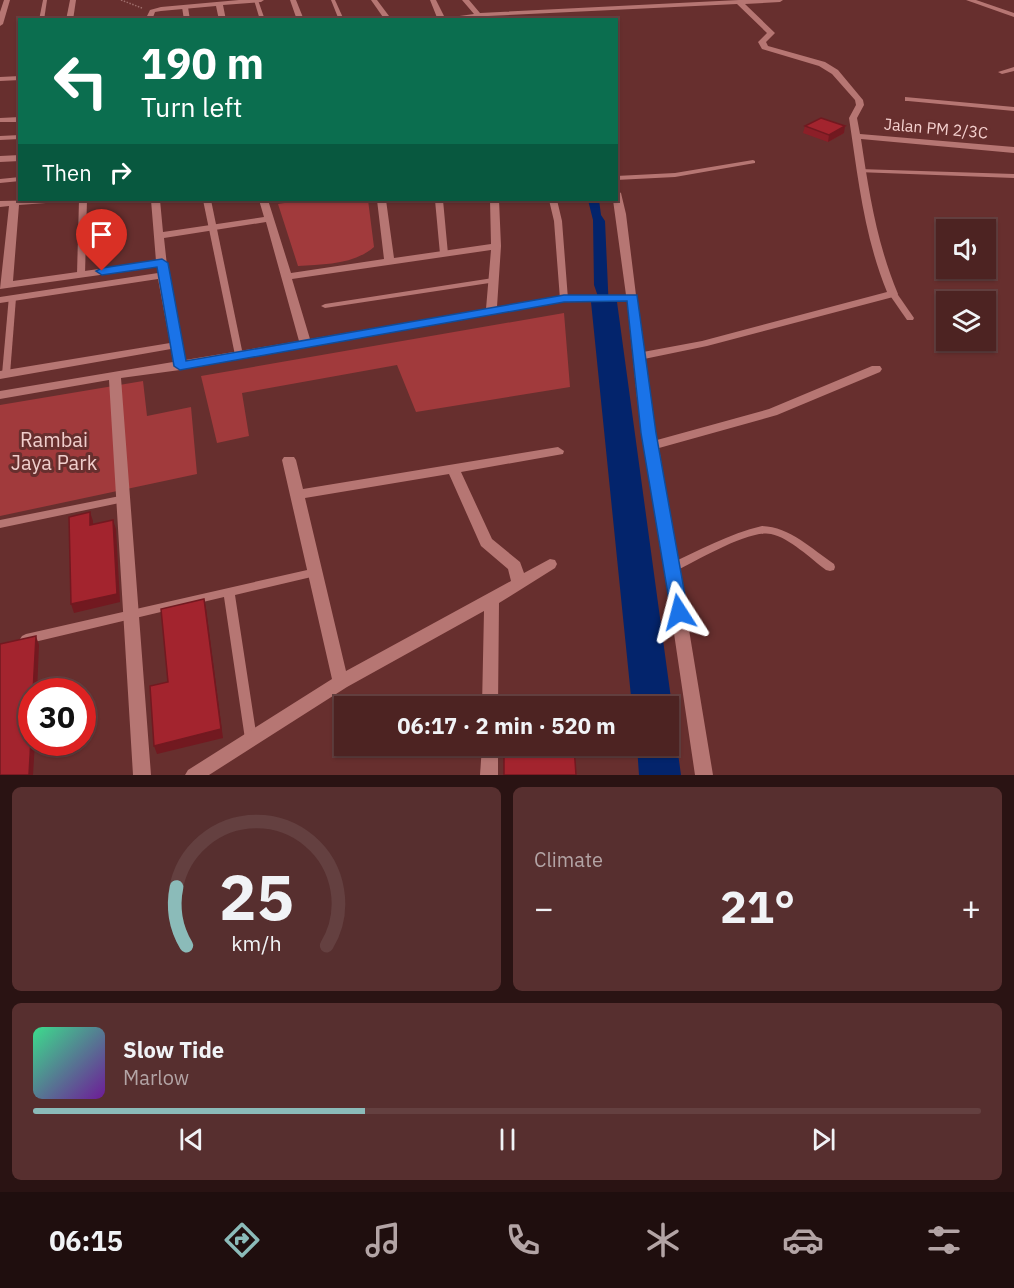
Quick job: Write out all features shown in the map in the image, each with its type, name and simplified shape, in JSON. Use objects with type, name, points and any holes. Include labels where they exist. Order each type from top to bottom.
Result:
[{"type":"street","points":[[0,1],[7,0],[0,24]]},
{"type":"street","points":[[69,18],[73,0]]},
{"type":"street","points":[[149,18],[152,11],[261,0]]},
{"type":"street","points":[[293,0],[300,18]]},
{"type":"street","points":[[374,0],[388,18]]},
{"type":"street","points":[[433,0],[444,18]]},
{"type":"street","points":[[465,0],[478,17]]},
{"type":"street","points":[[462,18],[780,0]]},
{"type":"street","points":[[969,0],[1014,15]]},
{"type":"street","points":[[638,357],[714,341],[892,294],[876,251],[859,171],[853,118],[860,105],[854,91],[835,72],[822,64],[765,47],[762,42],[771,33],[740,3]]},
{"type":"street","points":[[219,4],[222,18]]},
{"type":"street","points":[[1002,72],[1014,69]]},
{"type":"street","points":[[0,79],[18,78]]},
{"type":"street","points":[[908,99],[1014,109]]},
{"type":"street","points":[[0,120],[18,119]]},
{"type":"street","name":"Jalan PM 2/3C","points":[[855,136],[1014,150]]},
{"type":"street","points":[[0,159],[18,158]]},
{"type":"street","points":[[618,199],[624,217],[627,298],[704,775]]},
{"type":"street","points":[[0,204],[35,201]]},
{"type":"street","points":[[155,201],[163,275],[180,366]]},
{"type":"street","points":[[264,201],[306,344]]},
{"type":"street","points":[[381,201],[389,262]]},
{"type":"street","points":[[491,311],[496,246],[495,201]]},
{"type":"street","points":[[14,203],[4,285],[162,263]]},
{"type":"street","points":[[159,236],[269,219]]},
{"type":"street","points":[[285,277],[496,246]]},
{"type":"street","points":[[0,300],[163,275]]},
{"type":"street","points":[[0,395],[564,299],[627,298]]},
{"type":"street","points":[[3,374],[177,345]]},
{"type":"street","points":[[652,447],[773,412],[876,369]]},
{"type":"street","points":[[115,377],[142,775]]},
{"type":"street","points":[[297,495],[558,451]]},
{"type":"street","points":[[289,460],[341,682]]},
{"type":"street","points":[[453,469],[486,542],[515,566],[519,583]]},
{"type":"street","points":[[194,775],[341,682],[492,600],[550,564]]},
{"type":"street","points":[[490,696],[492,600]]},
{"type":"street","points":[[489,775],[490,756]]},
{"type":"lane","points":[[40,18],[45,0]]},
{"type":"lane","points":[[256,0],[262,18]]},
{"type":"lane","points":[[333,0],[341,18]]},
{"type":"lane","points":[[185,6],[187,18]]},
{"type":"lane","points":[[0,138],[18,137]]},
{"type":"lane","points":[[618,178],[675,175],[753,162]]},
{"type":"lane","points":[[859,171],[1014,176]]},
{"type":"lane","points":[[0,181],[18,179]]},
{"type":"lane","points":[[81,274],[83,201]]},
{"type":"lane","points":[[207,201],[239,356]]},
{"type":"lane","points":[[439,201],[444,254]]},
{"type":"lane","points":[[553,201],[558,221],[564,299]]},
{"type":"lane","points":[[325,306],[493,280]]},
{"type":"lane","points":[[892,294],[910,318]]},
{"type":"lane","points":[[3,374],[5,335],[12,298]]},
{"type":"lane","points":[[0,524],[125,499]]},
{"type":"lane","points":[[672,568],[738,537],[768,529],[779,533],[830,567]]},
{"type":"lane","points":[[11,643],[316,572]]},
{"type":"lane","points":[[229,592],[251,739]]},
{"type":"path","points":[[121,0],[152,11]]},
{"type":"green space","points":[[368,201],[374,247],[348,260],[298,266],[278,204]]},
{"type":"green space","points":[[564,313],[570,387],[416,412],[397,365],[242,393],[249,436],[217,443],[201,376]]},
{"type":"green space","name":"Rambai Jaya Park","points":[[143,381],[147,416],[191,407],[197,474],[0,516],[0,405]]},
{"type":"shaded area","points":[[588,201],[599,201],[601,215],[605,221],[609,311],[603,311],[594,285],[593,220]]},
{"type":"building","points":[[821,118],[845,126],[829,135],[805,126]]},
{"type":"building","points":[[90,512],[90,525],[113,520],[117,594],[71,604],[69,517]]},
{"type":"building","points":[[204,599],[221,729],[154,746],[150,686],[168,682],[161,609]]},
{"type":"building","points":[[36,636],[34,678],[18,678],[18,756],[30,756],[29,775],[0,775],[0,644]]},
{"type":"building","points":[[504,756],[575,756],[576,775],[504,775]]},
{"type":"waterway","points":[[604,302],[651,696]]},
{"type":"waterway","points":[[658,756],[660,775]]},
{"type":"route","points":[[102,271],[162,263],[180,366],[564,299],[633,298],[648,433],[656,465],[679,612]]}]
